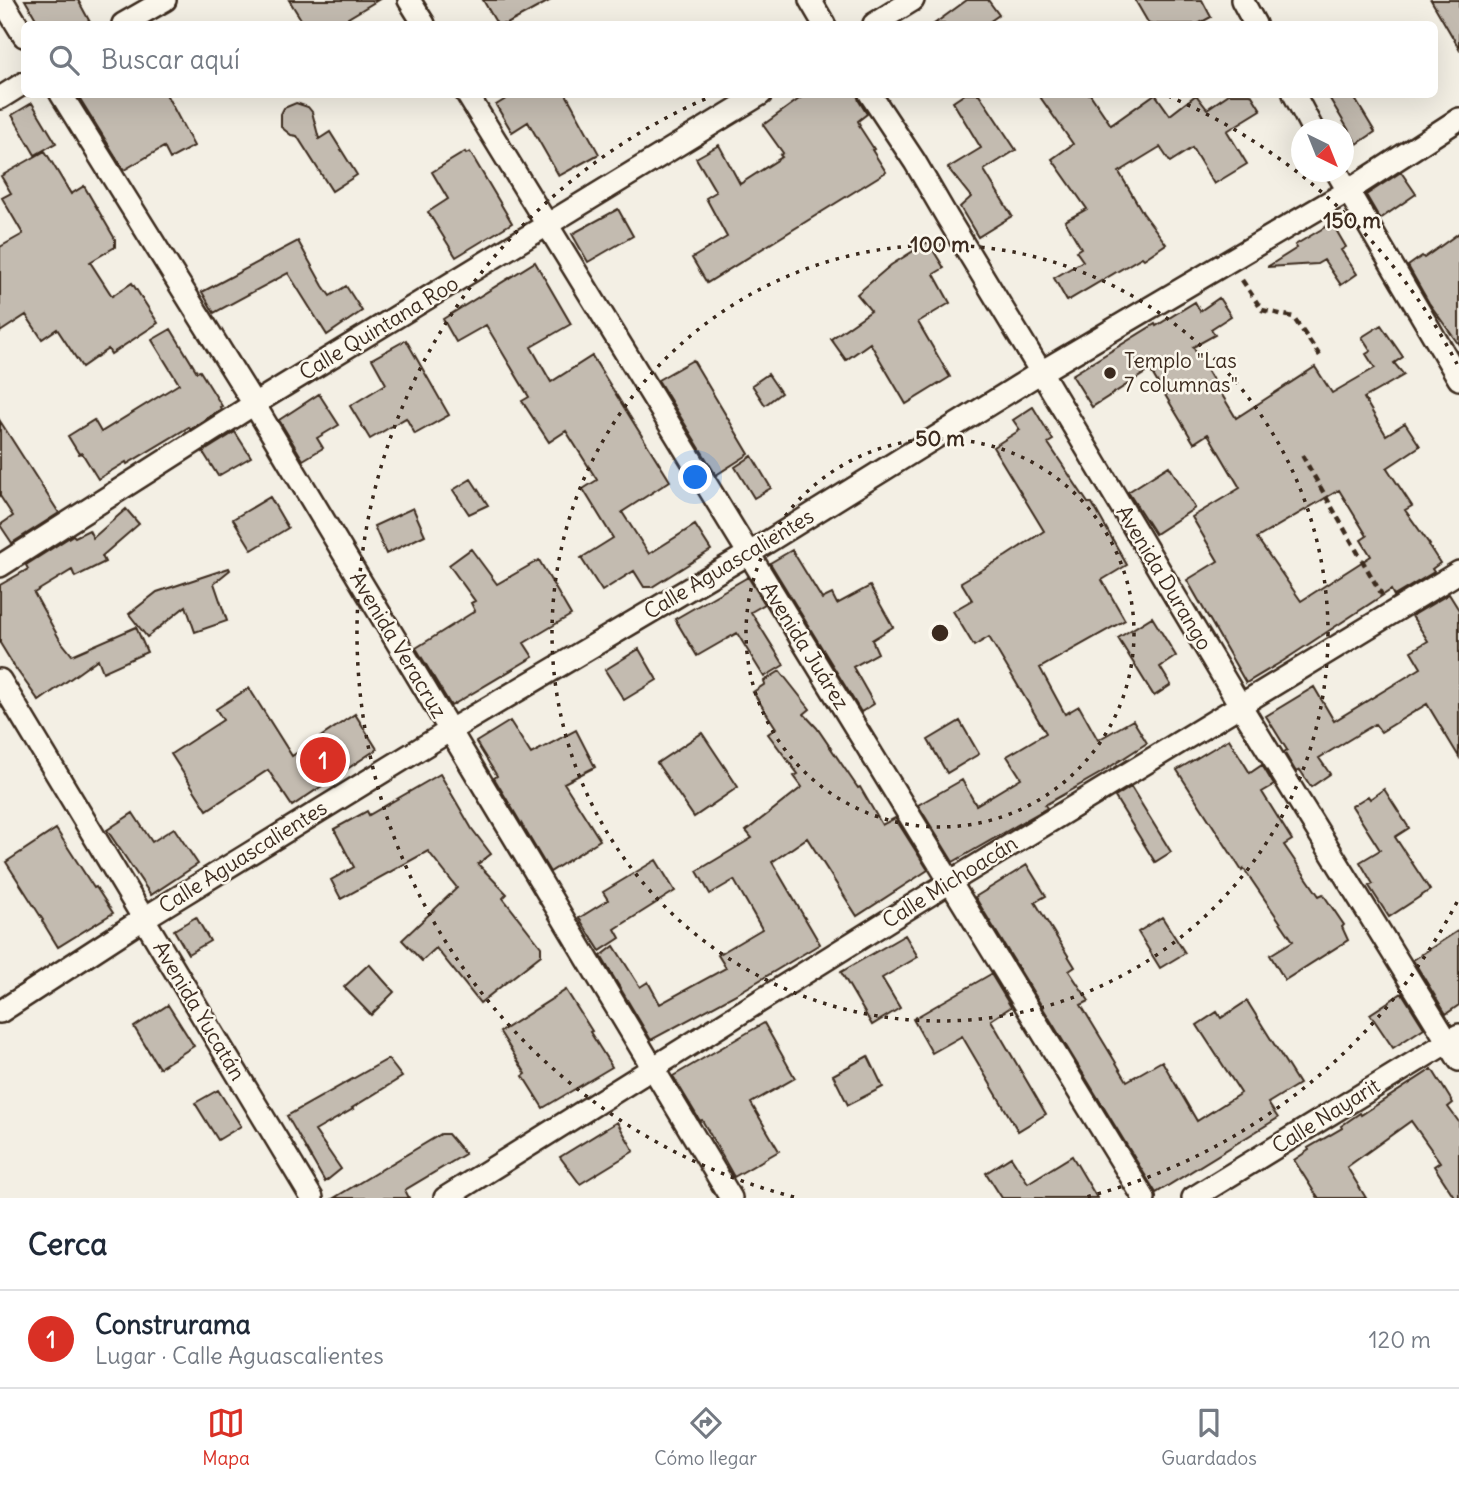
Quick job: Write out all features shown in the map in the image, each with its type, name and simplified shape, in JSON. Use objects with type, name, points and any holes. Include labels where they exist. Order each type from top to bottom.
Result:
[{"type":"street","points":[[2,0],[21,31]]},
{"type":"street","points":[[128,21],[165,0]]},
{"type":"street","points":[[409,0],[422,21]]},
{"type":"street","points":[[810,0],[822,21]]},
{"type":"street","points":[[879,21],[913,0]]},
{"type":"street","points":[[1242,0],[1253,21]]},
{"type":"street","points":[[0,98],[21,85]]},
{"type":"street","name":"Avenida Veracruz","points":[[63,98],[254,404],[731,1198]]},
{"type":"street","name":"Avenida Juárez","points":[[469,98],[1144,1198]]},
{"type":"street","name":"Calle Quintana Roo","points":[[0,566],[254,404],[755,98]]},
{"type":"street","name":"Avenida Durango","points":[[873,98],[915,162],[1240,705],[1453,1038],[1459,1060]]},
{"type":"street","points":[[1296,98],[1308,119]]},
{"type":"street","name":"Calle Aguascalientes","points":[[0,1012],[143,919],[449,731],[748,554],[1041,372],[1348,191],[1459,119]]},
{"type":"street","points":[[1343,182],[1459,379]]},
{"type":"street","name":"Calle Michoacán","points":[[445,1198],[950,882],[1459,572]]},
{"type":"street","name":"Avenida Yucatán","points":[[0,680],[312,1198]]},
{"type":"street","name":"Calle Nayarit","points":[[1193,1198],[1453,1038]]},
{"type":"path","points":[[1230,261],[1262,310],[1293,317],[1320,356]]},
{"type":"path","points":[[1302,455],[1392,614]]},
{"type":"building","points":[[25,0],[78,0],[89,21],[37,21]]},
{"type":"building","points":[[289,0],[378,0],[343,21],[302,21]]},
{"type":"building","points":[[483,0],[551,0],[512,21],[495,21]]},
{"type":"building","points":[[967,0],[988,0],[999,15],[990,21],[938,21]]},
{"type":"building","points":[[1135,0],[1202,0],[1211,17],[1204,21],[1147,21]]},
{"type":"building","points":[[1431,0],[1459,0],[1459,48]]},
{"type":"building","points":[[79,98],[168,98],[194,146],[170,159],[164,147],[124,170]]},
{"type":"building","points":[[507,98],[568,98],[599,154],[559,176],[528,122],[512,132],[496,105]]},
{"type":"building","points":[[800,98],[858,98],[867,114],[858,121],[859,126],[886,172],[707,283],[692,258],[727,237],[706,198],[716,192],[696,158],[719,145],[740,184],[782,157],[780,155],[783,153],[763,125]]},
{"type":"building","points":[[959,98],[982,98],[1016,150],[984,170],[1012,216],[978,237],[960,207],[971,197],[948,168],[981,148],[953,102]]},
{"type":"building","points":[[1041,98],[1093,98],[1111,125],[1149,98],[1158,98],[1170,115],[1192,98],[1198,98],[1207,109],[1223,98],[1254,98],[1261,110],[1227,131],[1247,164],[1214,184],[1192,148],[1170,162],[1160,147],[1119,172],[1143,213],[1166,244],[1067,301],[1054,278],[1083,261],[1076,251],[1081,248],[1065,221],[1087,209],[1052,159],[1073,144]]},
{"type":"building","points":[[1329,98],[1354,98],[1375,132],[1357,144],[1354,139],[1354,119],[1342,119]]},
{"type":"building","points":[[32,103],[56,143],[35,155],[12,115]]},
{"type":"building","points":[[296,103],[308,107],[312,112],[319,139],[330,132],[357,175],[332,191],[297,136],[281,127],[284,108]]},
{"type":"building","points":[[45,151],[71,194],[84,186],[115,239],[115,247],[90,262],[112,296],[132,283],[158,323],[111,354],[108,349],[82,367],[57,329],[42,339],[26,315],[0,332],[0,247],[23,234],[2,198],[11,193],[1,176]]},
{"type":"building","points":[[465,152],[470,152],[512,223],[456,257],[428,212],[448,199],[432,172]]},
{"type":"building","points":[[1401,172],[1416,194],[1380,219],[1366,195]]},
{"type":"building","points":[[618,209],[633,236],[588,262],[572,234]]},
{"type":"building","points":[[1332,223],[1346,247],[1341,250],[1357,274],[1341,285],[1324,260],[1317,264],[1267,267],[1297,248],[1295,245]]},
{"type":"building","points":[[1459,233],[1459,345],[1429,303],[1408,266]]},
{"type":"building","points":[[298,241],[330,296],[346,286],[362,311],[327,335],[288,273],[214,313],[202,292]]},
{"type":"building","points":[[928,242],[944,268],[934,274],[950,303],[918,322],[950,377],[906,404],[870,343],[846,360],[831,339],[871,311],[857,294],[891,265]]},
{"type":"building","points":[[535,262],[571,324],[531,347],[551,382],[592,356],[670,481],[622,512],[649,554],[695,525],[711,550],[652,587],[644,587],[634,571],[602,591],[581,558],[613,538],[583,489],[597,480],[566,431],[549,442],[522,401],[529,397],[486,325],[456,342],[443,319]]},
{"type":"building","points":[[1219,298],[1231,316],[1211,329],[1215,335],[1193,347],[1236,418],[1315,367],[1332,393],[1375,368],[1366,354],[1371,351],[1362,337],[1381,325],[1403,357],[1394,363],[1404,375],[1364,398],[1386,435],[1405,423],[1420,446],[1387,468],[1412,506],[1405,510],[1440,563],[1432,569],[1434,572],[1394,596],[1391,590],[1246,683],[1187,580],[1218,561],[1192,517],[1240,488],[1208,434],[1194,443],[1150,370],[1092,407],[1072,375],[1195,302],[1200,311]],"holes":[[[1339,490],[1367,536],[1361,540],[1371,556],[1301,601],[1257,538]]]},
{"type":"building","points":[[171,329],[222,406],[221,409],[98,479],[68,436],[94,420],[101,432],[179,384],[152,340]]},
{"type":"building","points":[[406,340],[449,415],[415,434],[406,418],[370,439],[350,406],[386,384],[372,359]]},
{"type":"building","points":[[693,360],[749,454],[716,475],[658,380]]},
{"type":"building","points":[[768,374],[781,393],[765,405],[752,385]]},
{"type":"building","points":[[319,394],[339,425],[317,438],[323,448],[303,460],[279,420]]},
{"type":"building","points":[[1033,407],[1053,440],[1048,443],[1088,503],[1092,503],[1127,565],[1102,580],[1125,620],[1040,668],[1065,714],[1079,706],[1098,740],[1133,720],[1147,743],[1045,805],[1047,808],[953,862],[918,805],[962,780],[976,805],[1021,778],[1007,756],[1046,733],[989,637],[974,646],[953,611],[972,600],[961,582],[1044,531],[993,447],[1020,430],[1013,420]]},
{"type":"building","points":[[0,421],[59,513],[12,543],[0,525],[13,516],[0,496]]},
{"type":"building","points":[[235,432],[251,457],[218,476],[203,452]]},
{"type":"building","points":[[752,456],[771,488],[754,498],[735,467]]},
{"type":"building","points":[[1169,466],[1195,508],[1155,534],[1128,492]]},
{"type":"building","points":[[471,479],[488,505],[469,514],[453,490]]},
{"type":"building","points":[[270,497],[288,528],[252,550],[233,519]]},
{"type":"building","points":[[413,508],[425,535],[386,554],[374,526]]},
{"type":"building","points":[[126,509],[139,524],[102,556],[105,562],[75,577],[72,570],[34,593],[60,640],[72,655],[136,627],[147,652],[103,672],[98,659],[39,701],[0,643],[0,585],[28,569],[26,565],[73,535],[75,537],[89,530],[93,538]]},
{"type":"building","points":[[471,549],[497,584],[539,560],[571,615],[524,643],[533,657],[451,706],[416,648],[475,611],[471,603],[475,601],[449,565]]},
{"type":"building","points":[[792,550],[822,599],[832,594],[837,604],[870,586],[893,627],[872,640],[878,653],[853,667],[874,704],[861,712],[770,563]]},
{"type":"building","points":[[229,568],[230,570],[214,583],[227,621],[195,632],[186,606],[147,637],[129,614],[157,592]]},
{"type":"building","points":[[748,577],[765,604],[751,612],[784,665],[764,677],[737,633],[697,656],[675,619]]},
{"type":"building","points":[[1449,594],[1459,610],[1459,757],[1427,704],[1381,732],[1375,724],[1319,758],[1330,774],[1311,787],[1300,770],[1296,772],[1284,752],[1287,750],[1266,716],[1314,687],[1334,721],[1421,668],[1411,651],[1428,641],[1412,616]]},
{"type":"building","points":[[1152,617],[1176,656],[1160,667],[1171,685],[1154,696],[1118,638]]},
{"type":"building","points":[[639,649],[657,680],[624,700],[605,670]]},
{"type":"building","points":[[780,671],[810,709],[804,714],[817,728],[858,788],[860,787],[882,825],[895,818],[928,870],[857,916],[807,838],[772,862],[820,944],[740,992],[651,1040],[601,956],[614,946],[640,987],[648,982],[660,1004],[726,968],[718,955],[762,929],[734,880],[710,894],[697,871],[752,838],[746,831],[802,787],[794,776],[798,774],[768,734],[776,728],[753,692]]},
{"type":"building","points":[[249,688],[292,756],[355,714],[377,749],[292,806],[268,770],[207,810],[171,754],[223,720],[216,709]]},
{"type":"building","points":[[510,721],[531,754],[576,730],[595,767],[564,783],[600,840],[550,872],[494,778],[497,776],[476,742]]},
{"type":"building","points":[[960,721],[979,754],[947,773],[928,740]]},
{"type":"building","points":[[702,733],[738,787],[694,817],[657,763]]},
{"type":"building","points":[[1229,739],[1250,773],[1262,765],[1274,785],[1262,792],[1292,840],[1284,845],[1319,896],[1323,894],[1344,925],[1342,927],[1348,940],[1285,980],[1270,955],[1293,941],[1244,869],[1242,871],[1177,770]]},
{"type":"building","points":[[440,774],[472,829],[491,854],[478,864],[507,894],[503,898],[541,947],[541,955],[480,1003],[436,948],[422,961],[402,940],[457,888],[428,851],[341,899],[331,880],[354,867],[334,829],[367,811],[369,815]]},
{"type":"building","points":[[1131,787],[1171,852],[1155,862],[1115,797]]},
{"type":"building","points":[[1384,789],[1409,828],[1395,837],[1430,890],[1389,917],[1369,886],[1373,884],[1360,862],[1380,850],[1352,806],[1368,796],[1370,799]]},
{"type":"building","points":[[133,813],[152,842],[174,828],[198,864],[151,895],[107,830]]},
{"type":"building","points":[[56,829],[113,913],[58,947],[6,862]]},
{"type":"building","points":[[656,860],[675,891],[615,929],[620,938],[600,951],[579,918],[608,900],[603,892]]},
{"type":"building","points":[[1027,865],[1046,896],[1035,902],[1075,967],[1069,971],[1089,1001],[1081,1005],[1127,1081],[1162,1061],[1197,1121],[1241,1093],[1197,1025],[1217,1012],[1221,1018],[1247,1001],[1299,1084],[1268,1103],[1278,1118],[1156,1193],[975,897]]},
{"type":"building","points":[[196,917],[210,941],[188,954],[174,930]]},
{"type":"building","points":[[1162,917],[1185,953],[1160,968],[1138,932]]},
{"type":"building","points":[[1459,930],[1459,1005],[1446,1014],[1413,960]]},
{"type":"building","points":[[905,935],[918,957],[882,978],[900,1008],[872,1025],[841,972]]},
{"type":"building","points":[[369,964],[394,992],[371,1015],[344,987]]},
{"type":"building","points":[[991,974],[1011,1007],[991,1020],[1046,1114],[1018,1131],[962,1036],[932,1053],[913,1019]]},
{"type":"building","points":[[566,990],[612,1067],[543,1108],[500,1032]]},
{"type":"building","points":[[1402,993],[1424,1028],[1393,1048],[1370,1014]]},
{"type":"building","points":[[168,1005],[194,1046],[159,1068],[134,1027]]},
{"type":"building","points":[[764,1023],[795,1078],[751,1103],[779,1151],[734,1177],[673,1076]]},
{"type":"building","points":[[868,1056],[883,1087],[848,1105],[833,1075]]},
{"type":"building","points":[[388,1059],[402,1077],[315,1131],[341,1169],[325,1182],[287,1116]]},
{"type":"building","points":[[1432,1069],[1453,1103],[1448,1107],[1459,1122],[1459,1198],[1455,1198],[1434,1166],[1440,1162],[1411,1121],[1347,1167],[1366,1198],[1318,1198],[1294,1160],[1360,1113],[1361,1115]]},
{"type":"building","points":[[218,1090],[241,1126],[218,1140],[195,1103]]},
{"type":"building","points":[[617,1122],[634,1151],[580,1184],[560,1157]]},
{"type":"building","points":[[441,1134],[448,1134],[465,1154],[405,1190],[409,1198],[334,1198]]},
{"type":"building","points":[[1072,1156],[1097,1198],[1002,1198],[986,1173],[1011,1157],[1028,1183]]},
{"type":"place","name":"Templo \"Las 7 columnas\"","points":[[1110,373]]},
{"type":"place","name":"Construrama","points":[[323,760]]}]
